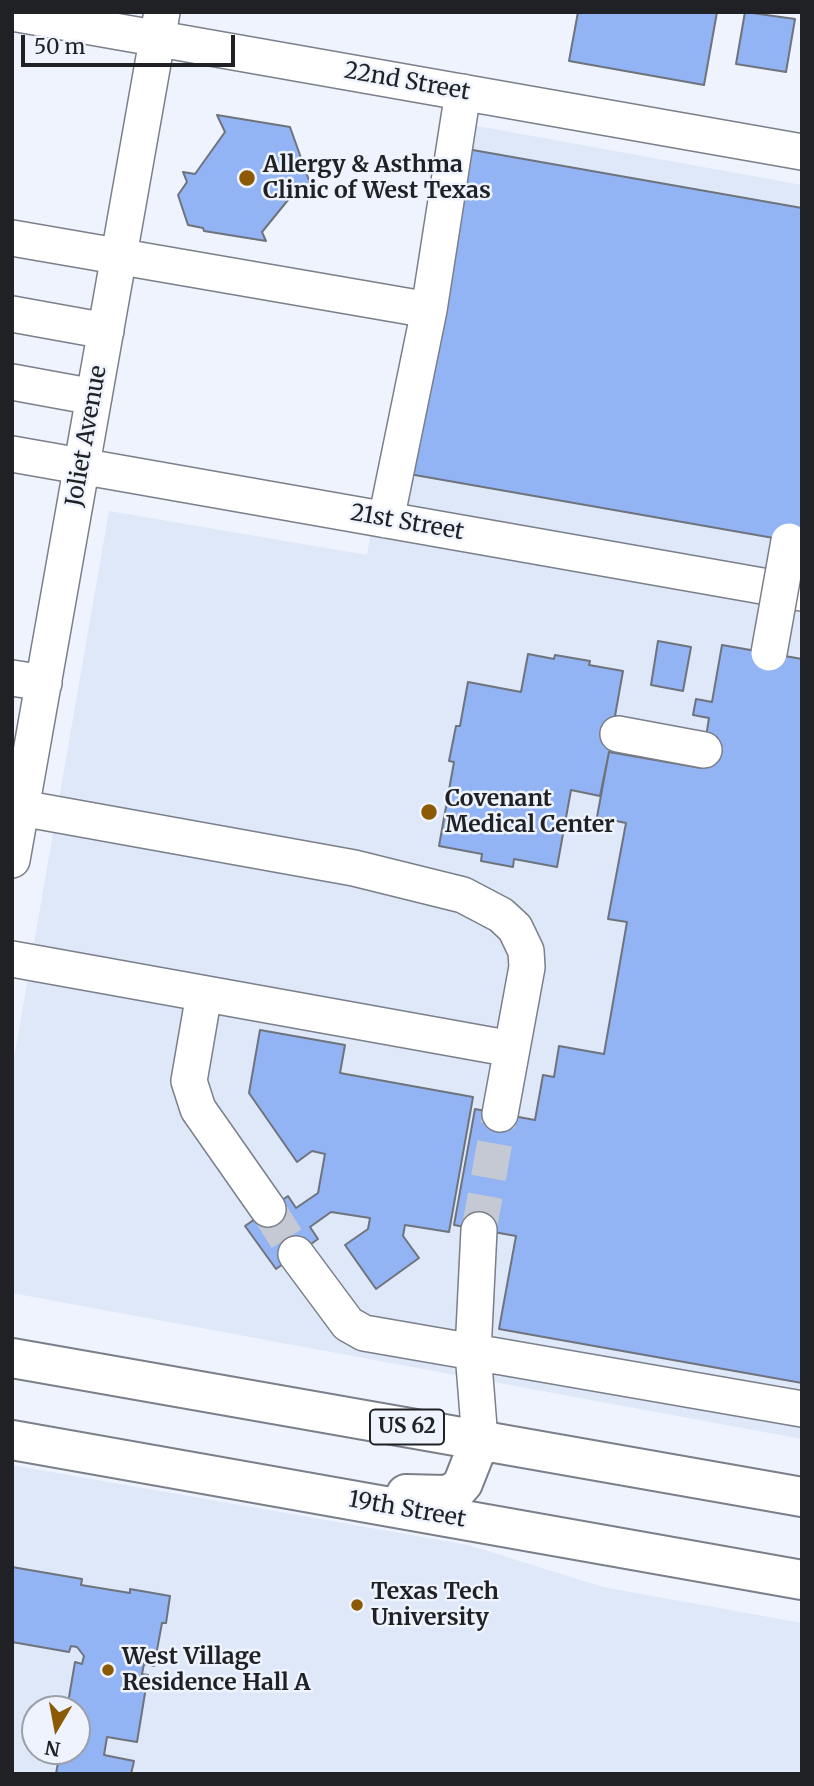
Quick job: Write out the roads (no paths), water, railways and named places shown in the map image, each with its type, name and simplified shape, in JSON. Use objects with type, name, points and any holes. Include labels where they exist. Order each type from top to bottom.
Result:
[{"type":"main road","name":"US 62","points":[[12,1358],[802,1497]]},
{"type":"main road","name":"19th Street","points":[[12,1440],[802,1580]]},
{"type":"main road","points":[[285,1488],[445,1495],[456,1491],[463,1483],[480,1440]]},
{"type":"street","name":"22nd Street","points":[[12,13],[160,25],[463,92],[802,152]]},
{"type":"street","name":"Joliet Avenue","points":[[12,860],[21,808],[28,680],[82,466],[160,25]]},
{"type":"street","points":[[386,520],[429,310],[463,92]]},
{"type":"street","points":[[12,238],[429,310]]},
{"type":"street","points":[[12,314],[106,331]]},
{"type":"street","points":[[12,382],[94,397]]},
{"type":"street","name":"21st Street","points":[[12,454],[802,593]]},
{"type":"street","points":[[769,653],[789,541]]},
{"type":"street","points":[[618,734],[704,750]]},
{"type":"street","points":[[21,808],[354,868],[463,895],[501,915],[515,928],[526,951],[527,967],[500,1114]]},
{"type":"street","points":[[12,959],[512,1049]]},
{"type":"street","points":[[204,995],[189,1081],[198,1108],[268,1209]]},
{"type":"street","points":[[480,1230],[473,1352],[480,1440]]},
{"type":"street","points":[[296,1254],[348,1324],[364,1333],[802,1409]]},
{"type":"tunnel","points":[[479,1230],[500,1114]]},
{"type":"tunnel","points":[[268,1209],[296,1254]]},
{"type":"place","name":"Allergy & Asthma Clinic of West Texas","points":[[247,178]]},
{"type":"place","name":"Covenant Medical Center","points":[[429,812]]},
{"type":"place","name":"Texas Tech University","points":[[357,1605]]},
{"type":"place","name":"West Village Residence Hall A","points":[[108,1670]]}]
